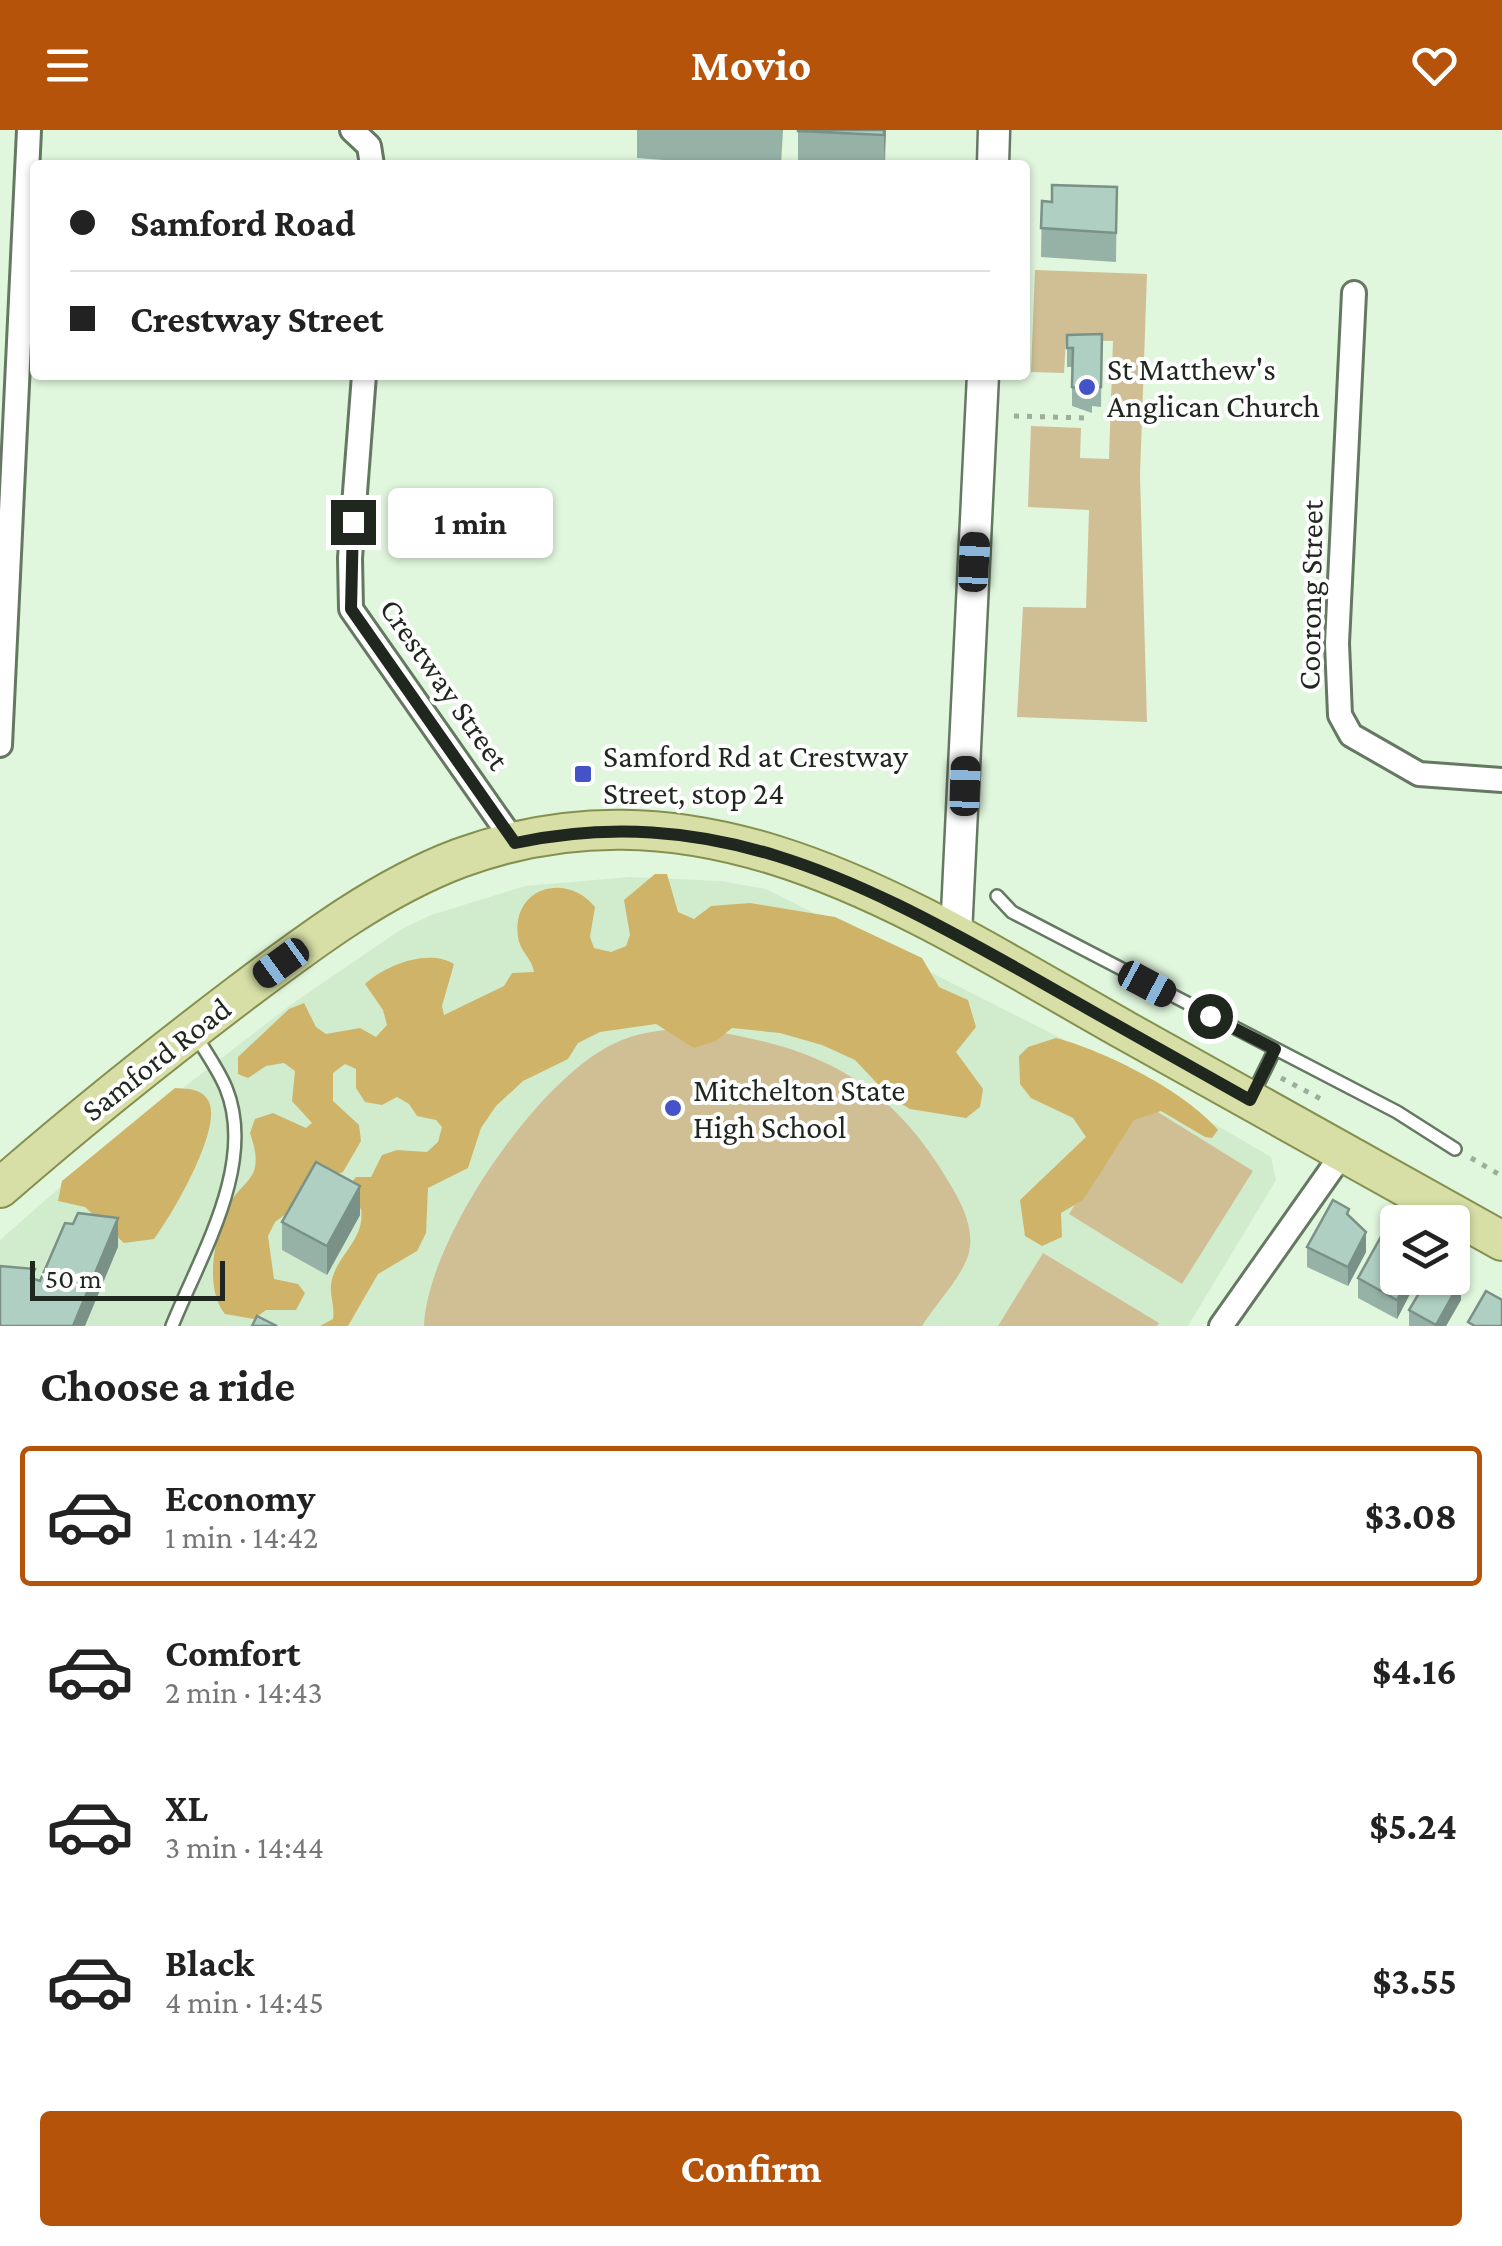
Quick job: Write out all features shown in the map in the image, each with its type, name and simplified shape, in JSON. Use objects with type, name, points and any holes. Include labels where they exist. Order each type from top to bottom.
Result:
[{"type":"main road","name":"Samford Road","points":[[0,1188],[192,1030],[310,942],[403,884],[462,858],[515,843],[605,830],[671,832],[736,842],[832,873],[956,934],[1258,1085],[1343,1153],[1502,1242]]},
{"type":"street","points":[[0,745],[6,447],[28,130]]},
{"type":"street","points":[[993,160],[994,130]]},
{"type":"street","name":"Coorong Street","points":[[1354,292],[1337,642],[1340,715],[1351,735],[1418,774],[1502,780]]},
{"type":"street","name":"Crestway Street","points":[[364,380],[350,558],[351,609],[515,843]]},
{"type":"street","points":[[956,934],[983,380]]},
{"type":"street","points":[[1223,1326],[1343,1153]]},
{"type":"lane","points":[[998,896],[1012,912],[1397,1112],[1456,1149]]},
{"type":"lane","points":[[172,1326],[226,1193],[235,1152],[228,1090],[192,1030]]},
{"type":"lane","points":[[1258,1085],[1275,1049]]},
{"type":"path","points":[[1014,416],[1086,418],[1086,413]]},
{"type":"path","points":[[1258,1085],[1323,1100]]},
{"type":"path","points":[[1456,1149],[1502,1176]]},
{"type":"shaded area","points":[[1035,270],[1147,274],[1140,475],[1147,722],[1017,717],[1023,607],[1086,608],[1089,510],[1028,507],[1031,426],[1081,428],[1080,458],[1109,459],[1113,341],[1066,340],[1064,373],[1031,372]]},
{"type":"shaded area","points":[[655,874],[667,874],[678,912],[694,919],[711,906],[750,903],[835,917],[922,958],[939,987],[968,1000],[976,1027],[956,1052],[983,1089],[980,1107],[966,1118],[910,1109],[890,1097],[855,1060],[780,1033],[732,1028],[716,1041],[694,1048],[656,1024],[600,1032],[578,1043],[568,1059],[523,1081],[496,1106],[481,1128],[468,1168],[428,1188],[426,1233],[417,1251],[378,1274],[348,1326],[320,1326],[333,1319],[333,1276],[359,1230],[361,1209],[352,1201],[348,1187],[356,1177],[371,1177],[382,1155],[397,1150],[427,1152],[438,1142],[442,1127],[436,1120],[417,1116],[409,1104],[397,1097],[382,1105],[365,1102],[356,1088],[356,1069],[345,1064],[333,1073],[333,1101],[359,1125],[361,1141],[343,1172],[310,1184],[297,1194],[291,1210],[275,1222],[268,1236],[274,1279],[298,1284],[305,1293],[296,1310],[266,1310],[254,1319],[225,1314],[214,1289],[216,1243],[233,1198],[254,1171],[256,1156],[250,1133],[255,1119],[273,1113],[306,1128],[312,1123],[292,1101],[295,1071],[284,1063],[266,1066],[248,1078],[238,1074],[238,1057],[289,1009],[304,1003],[316,1027],[326,1034],[360,1028],[376,1037],[387,1025],[383,1010],[365,984],[408,961],[432,958],[454,964],[442,1006],[444,1015],[504,986],[512,973],[534,972],[519,942],[518,920],[532,896],[543,890],[570,890],[595,907],[590,937],[594,948],[611,952],[626,946],[630,935],[624,900]]},
{"type":"shaded area","name":"Mitchelton State High School","points":[[630,877],[721,881],[766,889],[1112,1064],[1271,1157],[1276,1180],[1188,1326],[0,1326],[0,1240],[100,1152],[289,1006],[400,930],[431,915],[525,886]]},
{"type":"shaded area","points":[[688,1028],[771,1043],[841,1071],[900,1116],[926,1147],[959,1200],[970,1247],[964,1265],[922,1326],[424,1326],[430,1291],[444,1251],[465,1209],[520,1127],[551,1092],[583,1063],[613,1044],[640,1034]]},
{"type":"shaded area","points":[[1056,1038],[1143,1074],[1186,1101],[1218,1130],[1212,1138],[1205,1137],[1161,1111],[1134,1120],[1083,1200],[1061,1213],[1062,1237],[1042,1246],[1025,1236],[1020,1200],[1086,1137],[1073,1118],[1031,1098],[1020,1084],[1019,1056],[1028,1047]]},
{"type":"shaded area","points":[[175,1088],[199,1092],[209,1102],[211,1115],[202,1152],[154,1239],[124,1243],[85,1207],[58,1201],[62,1181]]},
{"type":"shaded area","points":[[1140,1101],[1253,1171],[1182,1284],[1069,1214]]},
{"type":"shaded area","points":[[1043,1253],[1159,1323],[998,1326]]},
{"type":"building","points":[[884,130],[884,135],[798,131]]},
{"type":"building","points":[[1052,185],[1117,187],[1116,233],[1041,228],[1042,201],[1052,202]]},
{"type":"building","name":"St Matthew's Anglican Church","points":[[1102,334],[1101,387],[1092,387],[1092,393],[1072,387],[1073,348],[1067,348],[1067,335]]},
{"type":"building","points":[[316,1162],[360,1186],[327,1246],[282,1222]]},
{"type":"building","points":[[1333,1200],[1349,1209],[1347,1214],[1366,1232],[1348,1267],[1307,1247]]},
{"type":"building","points":[[78,1213],[118,1218],[73,1326],[0,1326],[0,1266],[35,1269],[31,1278],[40,1281],[65,1223],[73,1224]]},
{"type":"building","points":[[1380,1238],[1380,1290],[1358,1278]]},
{"type":"building","points":[[1486,1291],[1502,1300],[1502,1326],[1475,1326],[1468,1322]]},
{"type":"building","points":[[1418,1295],[1453,1295],[1436,1325],[1409,1310]]},
{"type":"building","points":[[257,1316],[277,1326],[252,1326]]},
{"type":"place","name":"St Matthew's Anglican Church","points":[[1087,387]]},
{"type":"place","name":"Samford Rd at Crestway Street, stop 24","points":[[583,774]]},
{"type":"place","name":"Mitchelton State High School","points":[[673,1108]]},
{"type":"route","points":[[353,522],[351,609],[515,843],[605,830],[671,832],[736,842],[797,860],[868,888],[956,934],[1250,1100],[1275,1049],[1210,1016]]}]
